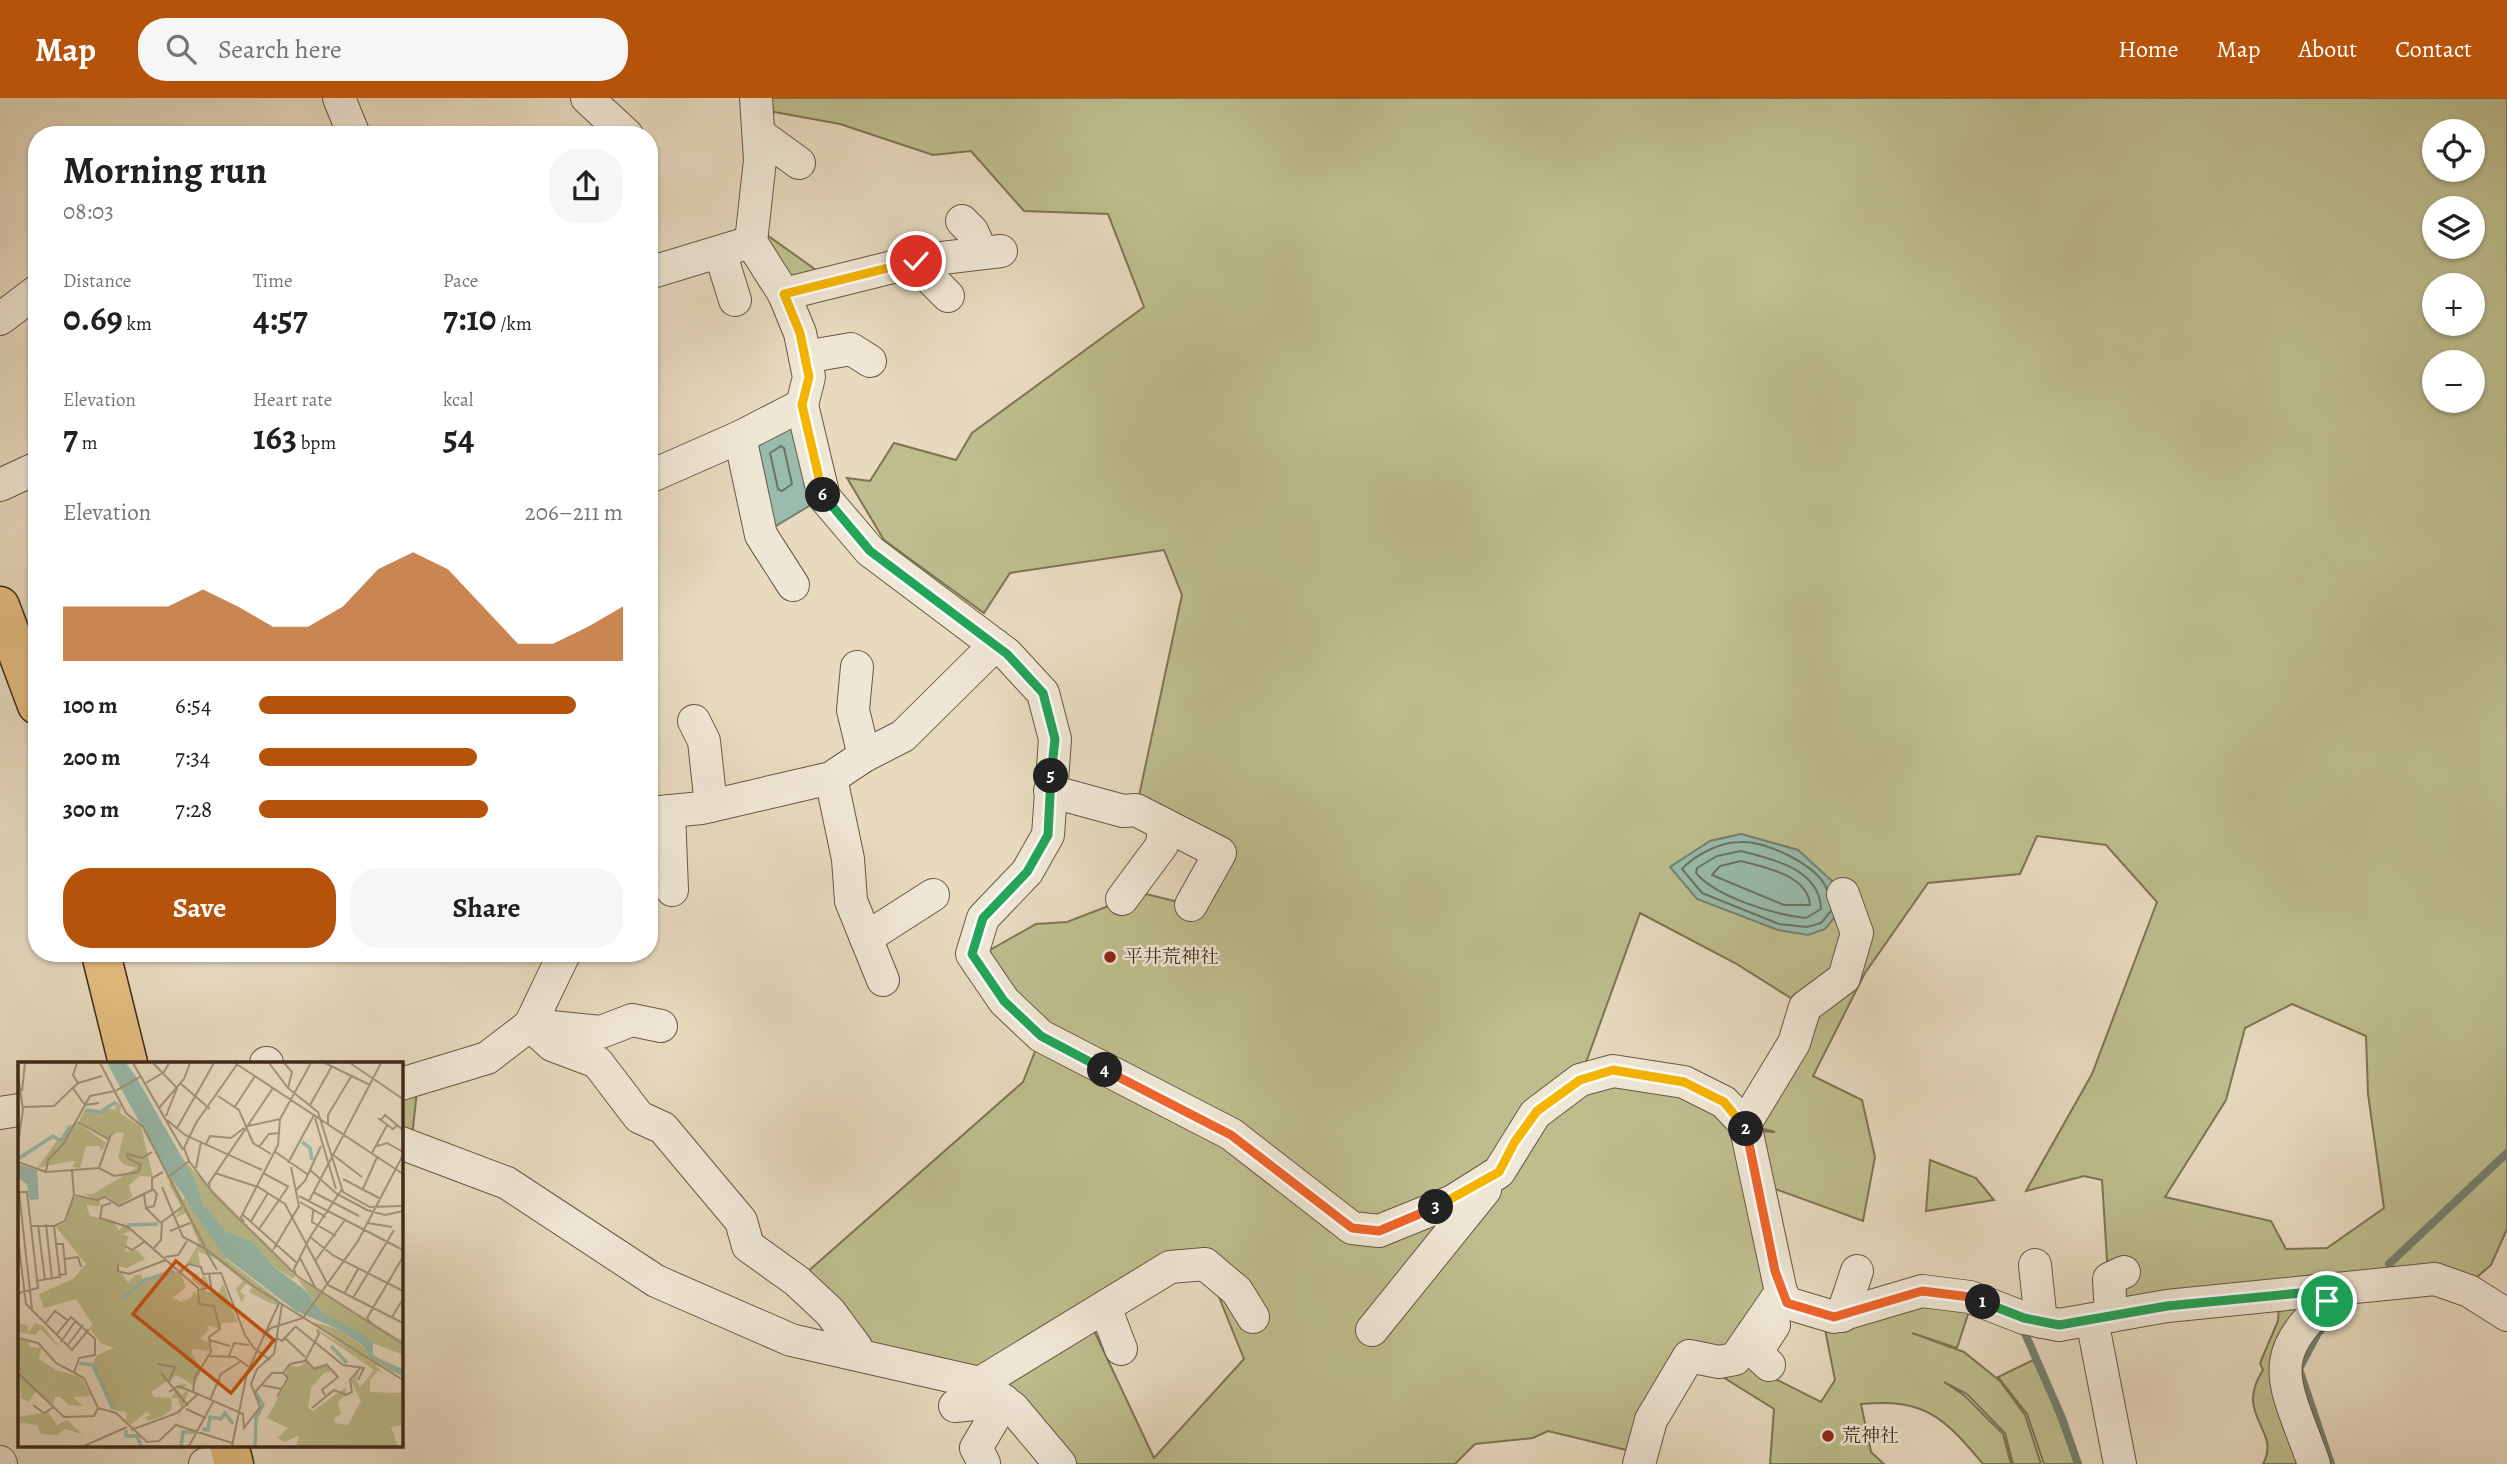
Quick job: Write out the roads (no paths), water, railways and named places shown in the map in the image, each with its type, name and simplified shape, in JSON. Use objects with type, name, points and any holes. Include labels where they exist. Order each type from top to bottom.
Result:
[{"type":"main road","points":[[0,606],[28,681]]},
{"type":"main road","points":[[102,962],[128,1062]]},
{"type":"street","points":[[339,98],[350,126]]},
{"type":"street","points":[[587,98],[630,126]]},
{"type":"street","points":[[756,98],[760,160],[751,242],[784,294],[800,333],[809,377],[802,405],[824,498],[870,551],[1007,654],[1043,693],[1055,739],[1048,835],[1027,872],[983,918],[972,954],[1004,1001],[1041,1036],[1231,1135],[1352,1228],[1379,1231],[1453,1200],[1499,1172]]},
{"type":"street","points":[[759,134],[799,163]]},
{"type":"street","points":[[784,294],[914,262],[991,252],[962,221]]},
{"type":"street","points":[[658,270],[751,242]]},
{"type":"street","points":[[720,252],[735,300]]},
{"type":"street","points":[[914,262],[948,296]]},
{"type":"street","points":[[0,319],[28,298]]},
{"type":"street","points":[[805,357],[850,349],[870,361]]},
{"type":"street","points":[[658,473],[740,437],[802,405]]},
{"type":"street","points":[[740,437],[761,535],[793,585]]},
{"type":"street","points":[[0,485],[28,472]]},
{"type":"street","points":[[672,890],[659,812],[710,806],[831,778],[864,756],[903,736],[995,645]]},
{"type":"street","points":[[857,667],[853,710],[864,756]]},
{"type":"street","points":[[694,721],[704,741],[710,806]]},
{"type":"street","points":[[831,778],[848,859],[851,901],[883,980]]},
{"type":"street","points":[[1051,791],[1123,811],[1136,810],[1220,853],[1191,905]]},
{"type":"street","points":[[1122,899],[1162,845],[1164,824]]},
{"type":"street","points":[[1745,1124],[1794,1043],[1805,1007],[1843,978],[1857,933],[1843,894]]},
{"type":"street","points":[[866,938],[933,895]]},
{"type":"street","points":[[402,1084],[487,1058],[529,1006],[559,962]]},
{"type":"street","points":[[529,1006],[601,1032],[632,1020],[661,1026]]},
{"type":"street","points":[[529,1006],[569,1043],[604,1048]]},
{"type":"street","points":[[529,1006],[552,1045],[597,1062],[639,1117],[663,1128],[741,1222],[748,1246],[797,1281],[830,1312],[856,1347],[855,1354]]},
{"type":"street","points":[[1372,1330],[1499,1172],[1514,1143],[1537,1111],[1580,1080],[1613,1070],[1684,1082],[1724,1102],[1745,1124],[1784,1297],[1756,1353],[1769,1365]]},
{"type":"street","points":[[0,1113],[18,1110]]},
{"type":"street","points":[[402,1143],[507,1183],[656,1281],[791,1340],[855,1354],[992,1392],[1060,1464]]},
{"type":"street","points":[[955,1406],[992,1392],[1105,1307],[1170,1268],[1205,1264],[1237,1291],[1253,1317]]},
{"type":"street","points":[[2035,1265],[2042,1322]]},
{"type":"street","points":[[1842,1316],[1857,1271]]},
{"type":"street","points":[[2110,1459],[2101,1318],[2109,1279],[2124,1272]]},
{"type":"street","points":[[1784,1297],[1821,1316],[1842,1316],[1922,1291],[1970,1297],[2042,1322],[2059,1325],[2167,1306],[2341,1289],[2408,1279],[2435,1279],[2480,1284],[2507,1315]]},
{"type":"street","points":[[2314,1464],[2283,1380],[2287,1350],[2296,1333],[2341,1289]]},
{"type":"street","points":[[1639,1464],[1651,1420],[1689,1356],[1719,1362],[1735,1359],[1784,1297]]},
{"type":"street","points":[[1105,1307],[1121,1349]]},
{"type":"street","points":[[984,1463],[976,1447],[992,1392]]},
{"type":"water","points":[[802,405],[824,497],[761,535],[740,437]]},
{"type":"water","points":[[1741,834],[1798,850],[1832,881],[1839,912],[1825,929],[1808,935],[1778,930],[1697,899],[1670,867],[1710,841]]},
{"type":"waterway","points":[[2389,1264],[2507,1153]]},
{"type":"waterway","points":[[2331,1464],[2299,1369],[2318,1333],[2337,1313]]},
{"type":"waterway","points":[[2024,1331],[2062,1418],[2078,1464]]},
{"type":"place","name":"平井荒神社","points":[[1110,957]]},
{"type":"place","name":"荒神社","points":[[1828,1436]]}]
